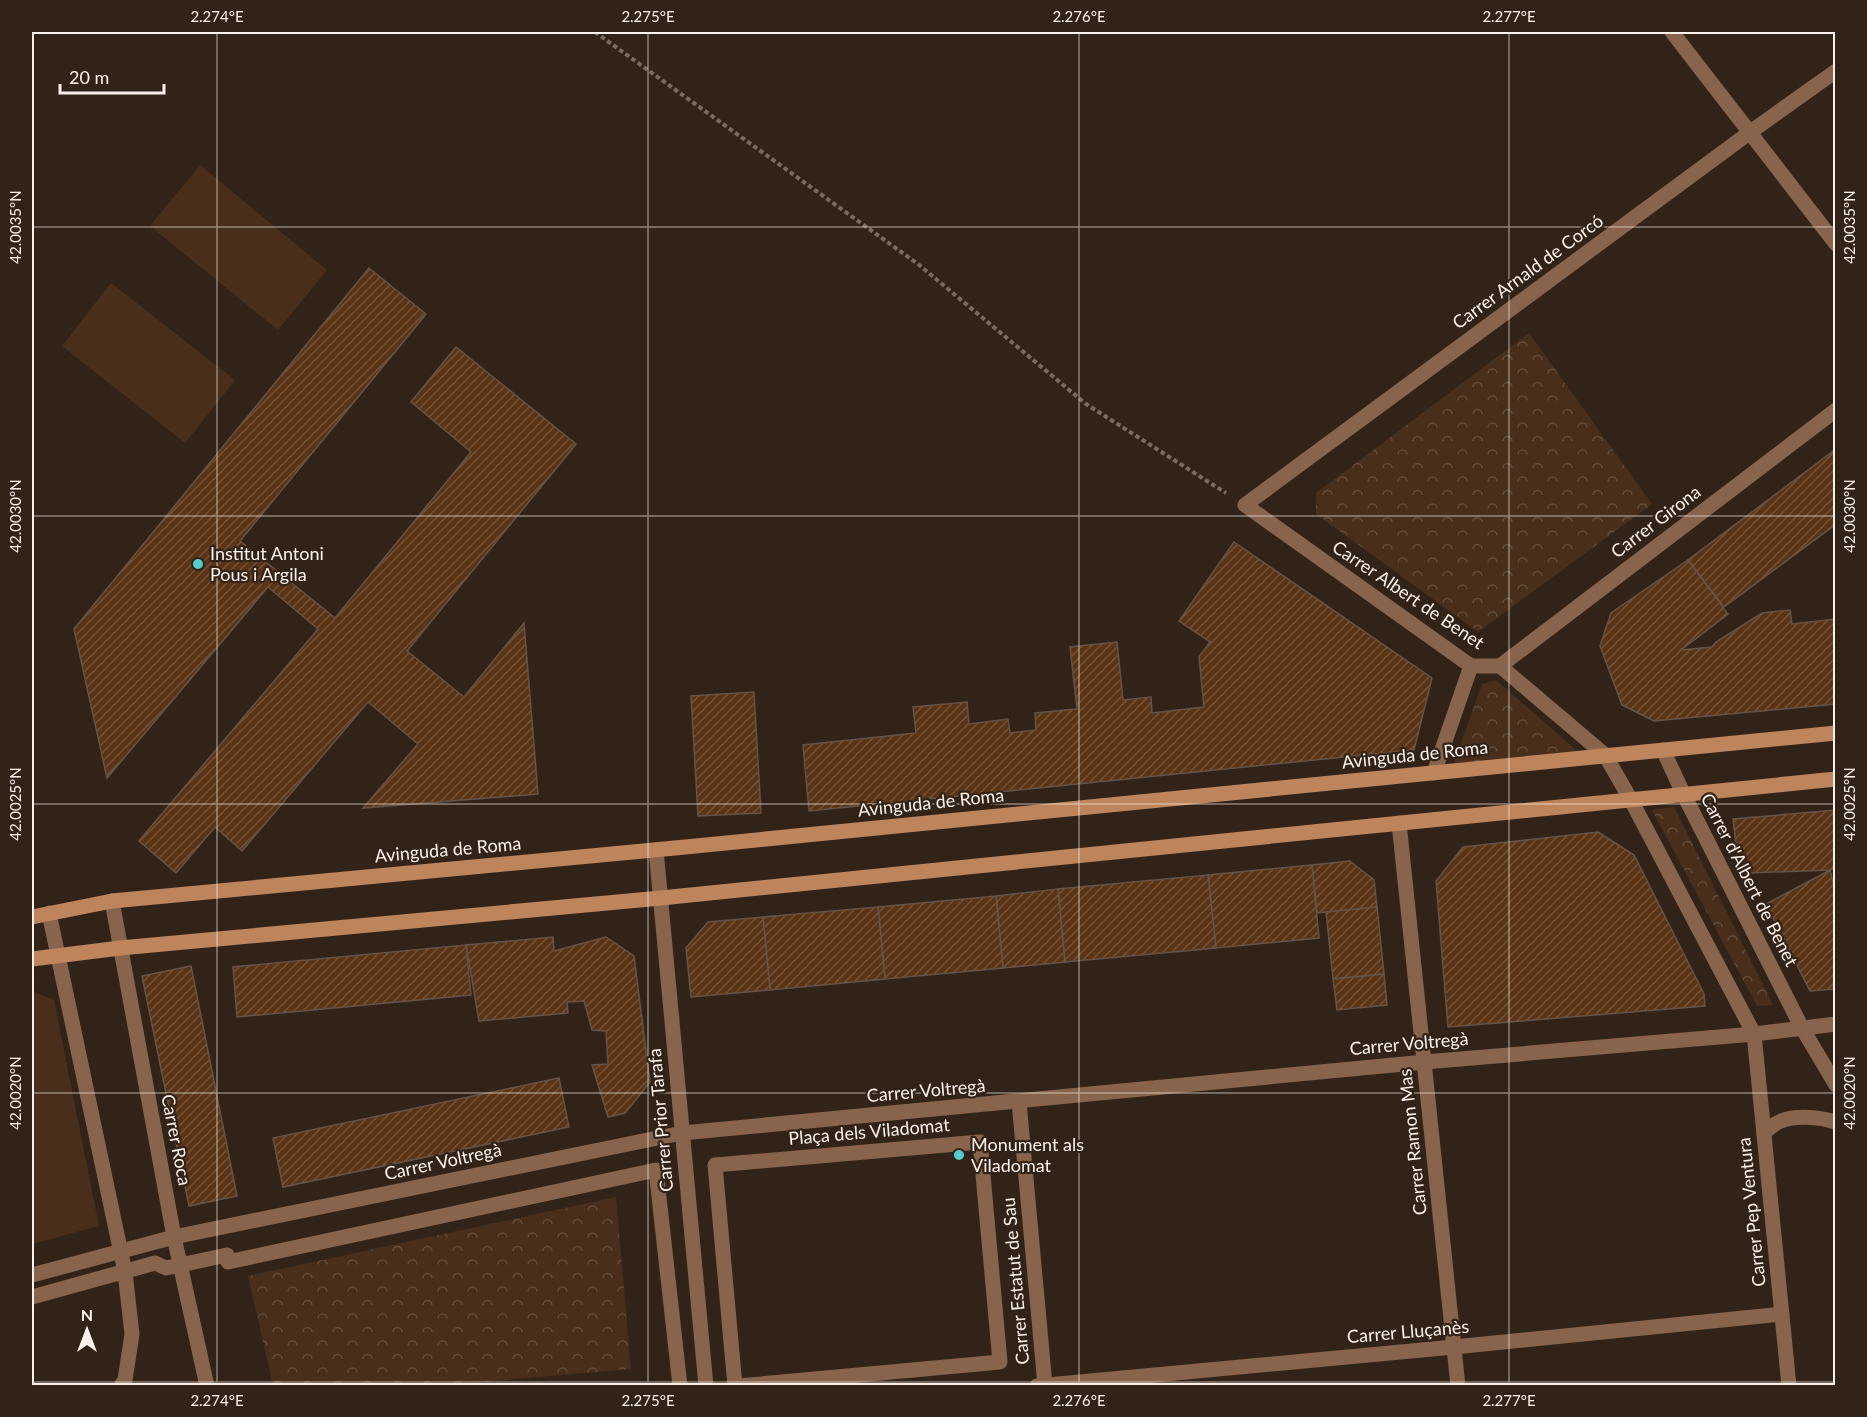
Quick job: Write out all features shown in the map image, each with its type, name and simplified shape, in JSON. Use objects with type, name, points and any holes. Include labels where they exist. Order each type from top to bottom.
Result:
[{"type":"street","points":[[1672,32],[1836,244]]},
{"type":"street","name":"Carrer Arnald de Corcó","points":[[1245,505],[1836,71]]},
{"type":"street","name":"Carrer Girona","points":[[1500,666],[1836,410]]},
{"type":"street","name":"Carrer Albert de Benet","points":[[1245,505],[1471,666],[1500,666],[1605,755]]},
{"type":"street","points":[[1434,773],[1471,666]]},
{"type":"street","name":"Avinguda de Roma","points":[[32,916],[112,901],[656,850],[1836,733]]},
{"type":"street","name":"Carrer d'Albert de Benet","points":[[1663,750],[1802,1028]]},
{"type":"street","points":[[1605,755],[1755,1034]]},
{"type":"street","points":[[32,959],[120,948],[661,898],[1836,779]]},
{"type":"street","name":"Carrer Ramon Mas","points":[[1399,823],[1458,1386]]},
{"type":"street","name":"Carrer Prior Tarafa","points":[[656,850],[706,1386]]},
{"type":"street","name":"Carrer Roca","points":[[112,901],[174,1238],[207,1386]]},
{"type":"street","points":[[49,913],[125,1272],[132,1334],[126,1380],[122,1386]]},
{"type":"street","name":"Carrer Voltregà","points":[[32,1275],[174,1238],[682,1133],[1425,1062],[1755,1034],[1836,1024]]},
{"type":"street","points":[[1802,1028],[1836,1086]]},
{"type":"street","name":"Carrer Pep Ventura","points":[[1755,1034],[1789,1386]]},
{"type":"street","name":"Carrer Estatut de Sau","points":[[1019,1102],[1041,1385]]},
{"type":"street","points":[[1764,1132],[1779,1121],[1796,1118],[1815,1118],[1836,1122]]},
{"type":"street","name":"Plaça dels Viladomat","points":[[981,1142],[1000,1362],[737,1386],[715,1165],[981,1142]]},
{"type":"street","points":[[32,1297],[155,1263],[166,1268],[227,1255],[228,1262],[656,1170],[680,1386]]},
{"type":"street","name":"Carrer Lluçanès","points":[[1041,1385],[1782,1314]]},
{"type":"path","points":[[595,32],[918,264],[1086,404],[1245,505]]},
{"type":"green space","points":[[200,165],[327,270],[278,330],[150,226]]},
{"type":"green space","points":[[111,283],[235,380],[185,443],[62,346]]},
{"type":"green space","points":[[1529,333],[1652,504],[1478,632],[1316,514],[1316,493]]},
{"type":"green space","points":[[1496,680],[1582,755],[1454,763],[1482,684]]},
{"type":"green space","points":[[1674,807],[1773,1005],[1757,1006],[1652,810]]},
{"type":"green space","points":[[32,991],[54,1000],[99,1226],[32,1244]]},
{"type":"green space","points":[[616,1197],[631,1369],[449,1385],[273,1385],[248,1276]]},
{"type":"building","name":"Institut Antoni Pous i Argila","points":[[369,268],[426,314],[240,541],[335,618],[471,452],[411,402],[456,347],[576,444],[407,651],[464,697],[524,623],[538,794],[363,808],[418,744],[368,702],[242,851],[215,827],[176,873],[139,841],[318,629],[268,587],[107,778],[74,629]]},
{"type":"building","points":[[1836,449],[1836,524],[1724,607],[1688,560]]},
{"type":"building","points":[[1234,542],[1432,678],[1414,750],[809,811],[803,745],[916,733],[913,707],[967,702],[969,724],[1008,719],[1010,733],[1036,730],[1035,713],[1077,709],[1070,647],[1117,642],[1123,700],[1151,697],[1152,713],[1204,707],[1199,657],[1210,642],[1179,621]]},
{"type":"building","points":[[1688,560],[1728,614],[1681,650],[1712,647],[1716,642],[1762,613],[1790,610],[1792,624],[1836,619],[1836,704],[1654,721],[1622,705],[1600,646],[1611,613]]},
{"type":"building","points":[[754,692],[761,813],[698,816],[691,696]]},
{"type":"building","points":[[1836,810],[1836,867],[1830,870],[1748,873],[1736,844],[1733,819]]},
{"type":"building","points":[[1598,832],[1634,855],[1704,994],[1705,1006],[1448,1027],[1436,881],[1463,847]]},
{"type":"building","points":[[1350,861],[1374,880],[1377,907],[1317,913],[1312,865]]},
{"type":"building","points":[[1312,865],[1319,938],[1216,948],[1208,875]]},
{"type":"building","points":[[1830,870],[1836,895],[1836,989],[1810,991],[1766,904]]},
{"type":"building","points":[[1208,875],[1216,948],[1065,962],[1058,889]]},
{"type":"building","points":[[1058,889],[1065,962],[1003,968],[996,896]]},
{"type":"building","points":[[996,896],[1003,968],[885,979],[878,907]]},
{"type":"building","points":[[878,907],[885,979],[770,990],[763,917]]},
{"type":"building","points":[[1377,907],[1384,974],[1333,979],[1326,912]]},
{"type":"building","points":[[763,917],[770,990],[691,997],[686,948],[708,922]]},
{"type":"building","points":[[553,937],[554,951],[606,937],[634,956],[650,1082],[625,1113],[608,1117],[592,1065],[608,1064],[606,1031],[592,1030],[584,1001],[567,1002],[568,1013],[479,1021],[466,945]]},
{"type":"building","points":[[466,945],[471,995],[237,1017],[233,967]]},
{"type":"building","points":[[191,966],[237,1196],[189,1206],[142,976]]},
{"type":"building","points":[[1384,974],[1387,1005],[1337,1010],[1333,979]]},
{"type":"building","points":[[559,1078],[569,1127],[283,1187],[273,1138]]},
{"type":"place","name":"Institut Antoni Pous i Argila","points":[[198,564]]},
{"type":"place","name":"Monument als Viladomat","points":[[959,1155]]}]
